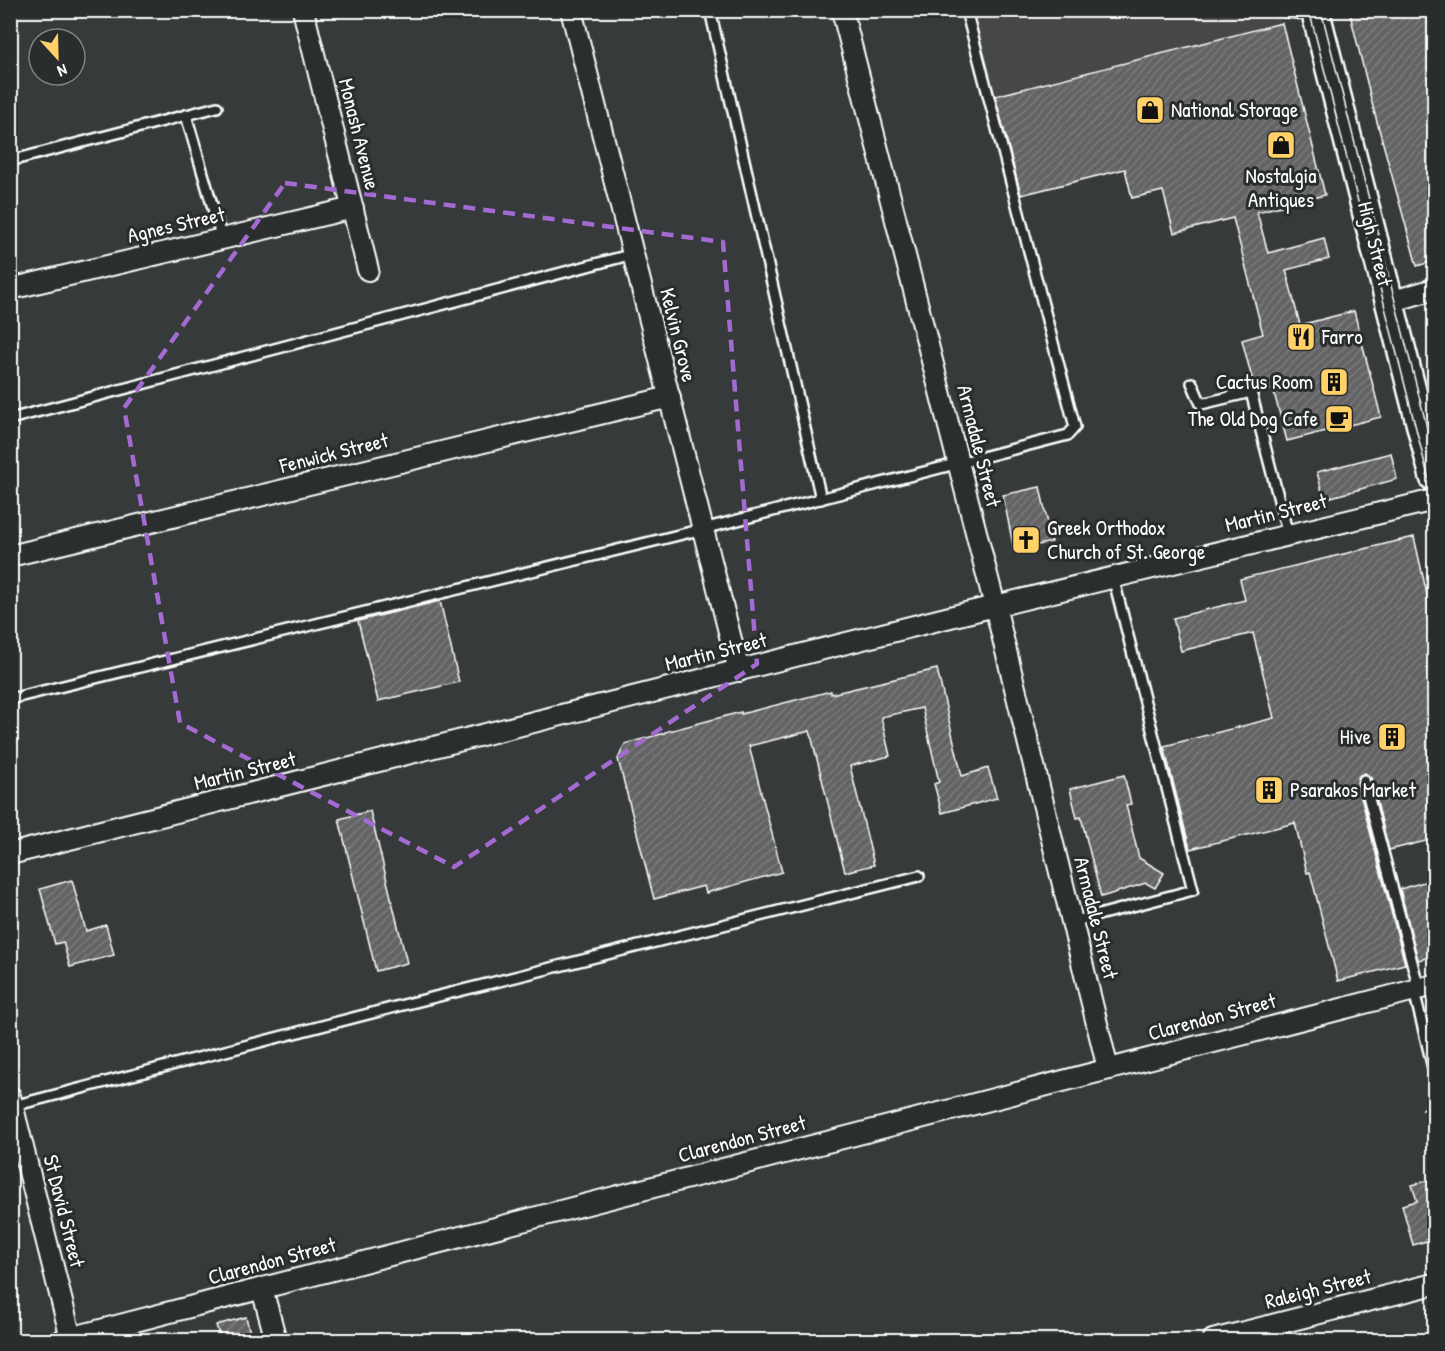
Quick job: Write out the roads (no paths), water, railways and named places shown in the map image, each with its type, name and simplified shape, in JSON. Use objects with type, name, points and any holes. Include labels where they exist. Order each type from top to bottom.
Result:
[{"type":"main road","name":"High Street","points":[[1316,13],[1434,477]]},
{"type":"street","name":"Monash Avenue","points":[[303,10],[368,270]]},
{"type":"street","name":"Kelvin Grove","points":[[571,10],[739,671]]},
{"type":"street","name":"Armadale Street","points":[[842,10],[995,606],[1108,1069]]},
{"type":"street","name":"Agnes Street","points":[[10,289],[353,208]]},
{"type":"street","points":[[1390,302],[1434,290]]},
{"type":"street","name":"Fenwick Street","points":[[10,556],[670,397]]},
{"type":"street","name":"Martin Street","points":[[10,854],[995,606],[1434,500]]},
{"type":"street","name":"Clarendon Street","points":[[66,1339],[1423,988]]},
{"type":"street","name":"St David Street","points":[[12,1101],[66,1339]]},
{"type":"street","name":"Raleigh Street","points":[[1213,1341],[1434,1284]]},
{"type":"street","points":[[262,1289],[276,1341]]},
{"type":"lane","points":[[710,10],[821,499]]},
{"type":"lane","points":[[10,699],[703,530],[1068,435],[1075,427],[966,10]]},
{"type":"lane","points":[[1272,10],[1311,15],[1316,13]]},
{"type":"lane","points":[[10,161],[217,107]]},
{"type":"lane","points":[[186,115],[222,239]]},
{"type":"lane","points":[[10,419],[633,254]]},
{"type":"lane","points":[[1192,382],[1201,404],[1251,392],[1288,535]]},
{"type":"lane","points":[[1072,922],[1193,890],[1113,577]]},
{"type":"lane","points":[[1364,780],[1423,988],[1434,1072]]},
{"type":"lane","points":[[12,1101],[919,876]]},
{"type":"tram line","points":[[1309,10],[1434,499]]},
{"type":"tram line","points":[[1321,10],[1434,455]]},
{"type":"place","name":"National Storage","points":[[1150,110]]},
{"type":"place","name":"Nostalgia Antiques","points":[[1281,145]]},
{"type":"place","name":"Farro","points":[[1301,337]]},
{"type":"place","name":"Cactus Room","points":[[1334,382]]},
{"type":"place","name":"The Old Dog Cafe","points":[[1339,419]]},
{"type":"place","name":"Greek Orthodox Church of St. George","points":[[1026,540]]},
{"type":"place","name":"Hive","points":[[1392,737]]},
{"type":"place","name":"Psarakos Market","points":[[1269,790]]}]
